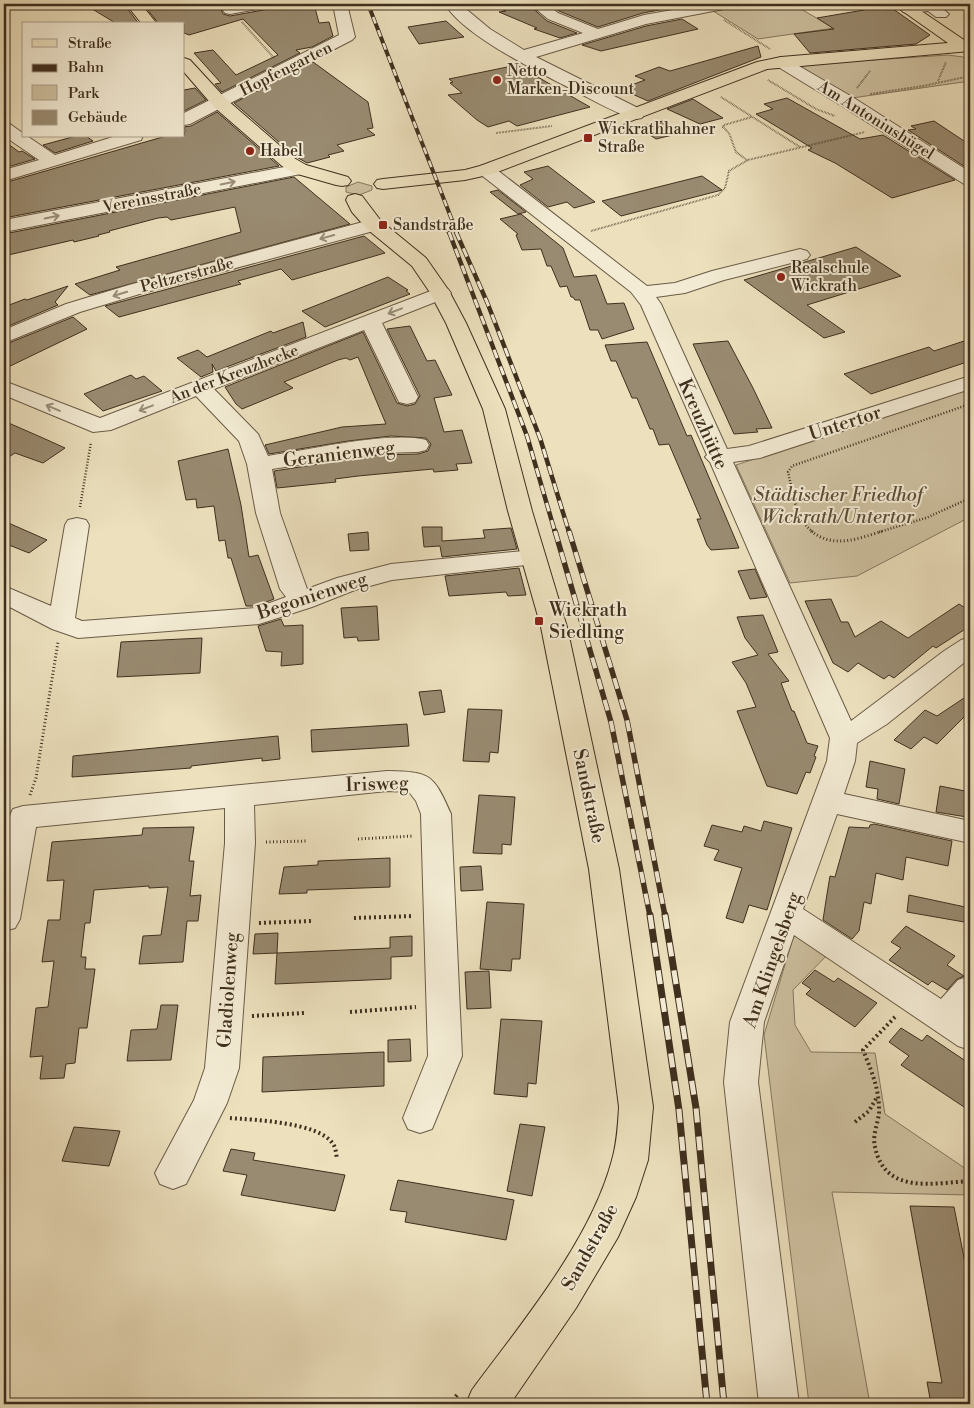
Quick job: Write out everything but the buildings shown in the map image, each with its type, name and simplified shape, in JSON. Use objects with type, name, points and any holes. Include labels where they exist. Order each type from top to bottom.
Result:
[{"type":"main road","points":[[133,4],[148,22]]},
{"type":"main road","points":[[905,6],[938,20],[969,45]]},
{"type":"main road","points":[[918,51],[933,42],[938,20]]},
{"type":"main road","points":[[185,64],[220,103],[281,156],[300,169],[342,181],[465,175],[486,170],[751,70],[785,62],[969,45]]},
{"type":"main road","points":[[342,181],[337,185],[336,192],[355,200],[368,199],[384,190],[371,180]]},
{"type":"main road","name":"Sandstraße","points":[[355,200],[358,208],[374,225],[419,262],[441,293],[494,410],[554,628],[604,869],[636,1107],[634,1138],[629,1166],[622,1189],[600,1237],[544,1326],[486,1404]]},
{"type":"street","points":[[227,7],[264,4]]},
{"type":"street","name":"Hopfengarten","points":[[220,103],[347,38],[340,4]]},
{"type":"street","points":[[452,4],[485,35],[578,86],[636,114]]},
{"type":"street","points":[[536,4],[553,16],[596,33]]},
{"type":"street","points":[[522,56],[644,20],[729,4]]},
{"type":"street","points":[[227,7],[242,22]]},
{"type":"street","name":"Am Antoniushügel","points":[[785,62],[849,99],[887,127],[970,180]]},
{"type":"street","points":[[185,120],[220,103]]},
{"type":"street","points":[[4,128],[52,161]]},
{"type":"street","points":[[4,176],[128,138]]},
{"type":"street","name":"Vereinsstraße","points":[[4,226],[300,169]]},
{"type":"street","name":"Kreuzhütte","points":[[486,170],[642,293],[651,304],[844,738]]},
{"type":"street","name":"Peltzerstraße","points":[[4,336],[73,308],[136,288],[374,225]]},
{"type":"street","points":[[642,293],[678,289],[719,275],[747,270],[800,255]]},
{"type":"street","name":"An der Kreuzhecke","points":[[98,426],[441,293]]},
{"type":"street","points":[[370,320],[407,396]]},
{"type":"street","name":"Untertor","points":[[718,457],[752,453],[970,382]]},
{"type":"street","points":[[4,387],[98,426]]},
{"type":"street","name":"Geranienweg","points":[[200,388],[250,439],[259,464],[268,513],[293,588],[303,601]]},
{"type":"street","name":"Geranienweg","points":[[259,464],[377,446],[418,445]]},
{"type":"street","points":[[61,623],[77,525]]},
{"type":"street","name":"Begonienweg","points":[[4,594],[78,630],[259,616],[346,584],[391,572],[534,558]]},
{"type":"street","points":[[844,738],[869,724],[942,664],[970,646]]},
{"type":"street","name":"Am Klingelsberg","points":[[779,1404],[741,1082],[747,1022],[841,761],[844,738]]},
{"type":"street","name":"Irisweg","points":[[23,817],[387,781],[416,782],[429,797],[436,814],[435,834],[444,1056],[420,1118]]},
{"type":"street","name":"Gladiolenweg","points":[[173,1173],[204,1114],[222,1068],[240,843],[239,796]]},
{"type":"street","points":[[827,801],[970,832]]},
{"type":"street","points":[[5,902],[23,817]]},
{"type":"street","points":[[787,914],[957,1027],[970,989]]},
{"type":"path","points":[[704,8],[785,62]]},
{"type":"path","points":[[242,22],[279,65]]},
{"type":"path","points":[[938,82],[944,72],[947,60]]},
{"type":"path","points":[[751,70],[816,109],[841,118]]},
{"type":"path","points":[[849,99],[870,70]]},
{"type":"path","points":[[849,99],[970,76]]},
{"type":"path","points":[[779,87],[786,85]]},
{"type":"path","points":[[705,87],[800,148]]},
{"type":"path","points":[[798,98],[804,96]]},
{"type":"path","points":[[816,109],[824,108]]},
{"type":"path","points":[[748,160],[736,152],[729,133],[723,127],[724,124],[752,117]]},
{"type":"path","points":[[571,236],[718,195],[725,188],[728,171],[748,160],[887,127]]},
{"type":"path","points":[[970,404],[799,463],[792,466],[788,472],[794,500],[804,524],[817,536],[833,542],[846,542],[926,518],[970,498]]},
{"type":"path","points":[[77,525],[92,435],[98,426]]},
{"type":"path","points":[[23,817],[36,778],[61,623]]},
{"type":"path","points":[[358,839],[435,834]]},
{"type":"path","points":[[240,843],[308,841]]},
{"type":"path","points":[[354,918],[438,915]]},
{"type":"path","points":[[234,925],[311,921]]},
{"type":"path","points":[[913,998],[863,1050],[876,1083],[878,1096],[879,1112],[874,1145],[882,1167],[897,1180],[925,1184],[970,1181]]},
{"type":"path","points":[[350,1012],[442,1005]]},
{"type":"path","points":[[226,1018],[304,1013]]},
{"type":"path","points":[[855,1122],[869,1111],[878,1096]]},
{"type":"path","points":[[204,1114],[301,1127],[319,1132],[333,1143],[337,1159]]},
{"type":"green space","points":[[748,4],[792,4],[834,28],[758,39],[713,11]]},
{"type":"green space","points":[[948,55],[963,57],[970,61],[970,81],[852,98],[798,65]]},
{"type":"green space","points":[[358,182],[372,186],[372,190],[359,195],[346,192],[346,187]]},
{"type":"green space","name":"Städtischer Friedhof Wickrath/Untertor","points":[[970,388],[970,517],[857,576],[790,583],[736,465]]},
{"type":"green space","points":[[795,931],[831,951],[793,990],[795,1025],[811,1052],[875,1053],[885,1114],[966,1169],[970,1169],[970,1195],[832,1192],[870,1404],[809,1404],[764,1035]]},
{"type":"railway","points":[[368,4],[457,233]]},
{"type":"railway","points":[[445,223],[449,233]]},
{"type":"railway","points":[[449,232],[527,436],[555,532]]},
{"type":"railway","points":[[456,232],[487,302],[540,438],[569,532]]},
{"type":"railway","points":[[555,531],[611,722],[650,916]]},
{"type":"railway","points":[[569,531],[627,720],[665,916]]},
{"type":"railway","points":[[650,915],[679,1110],[707,1404]]},
{"type":"railway","points":[[665,915],[696,1108],[724,1404]]},
{"type":"place","name":"Netto Marken-Discount","points":[[497,80]]},
{"type":"place","name":"Wickrathhahner Straße","points":[[588,138]]},
{"type":"place","name":"Habel","points":[[250,151]]},
{"type":"place","name":"Sandstraße","points":[[383,225]]},
{"type":"place","name":"Realschule Wickrath","points":[[781,277]]},
{"type":"place","name":"Wickrath Siedlung","points":[[539,621]]}]
